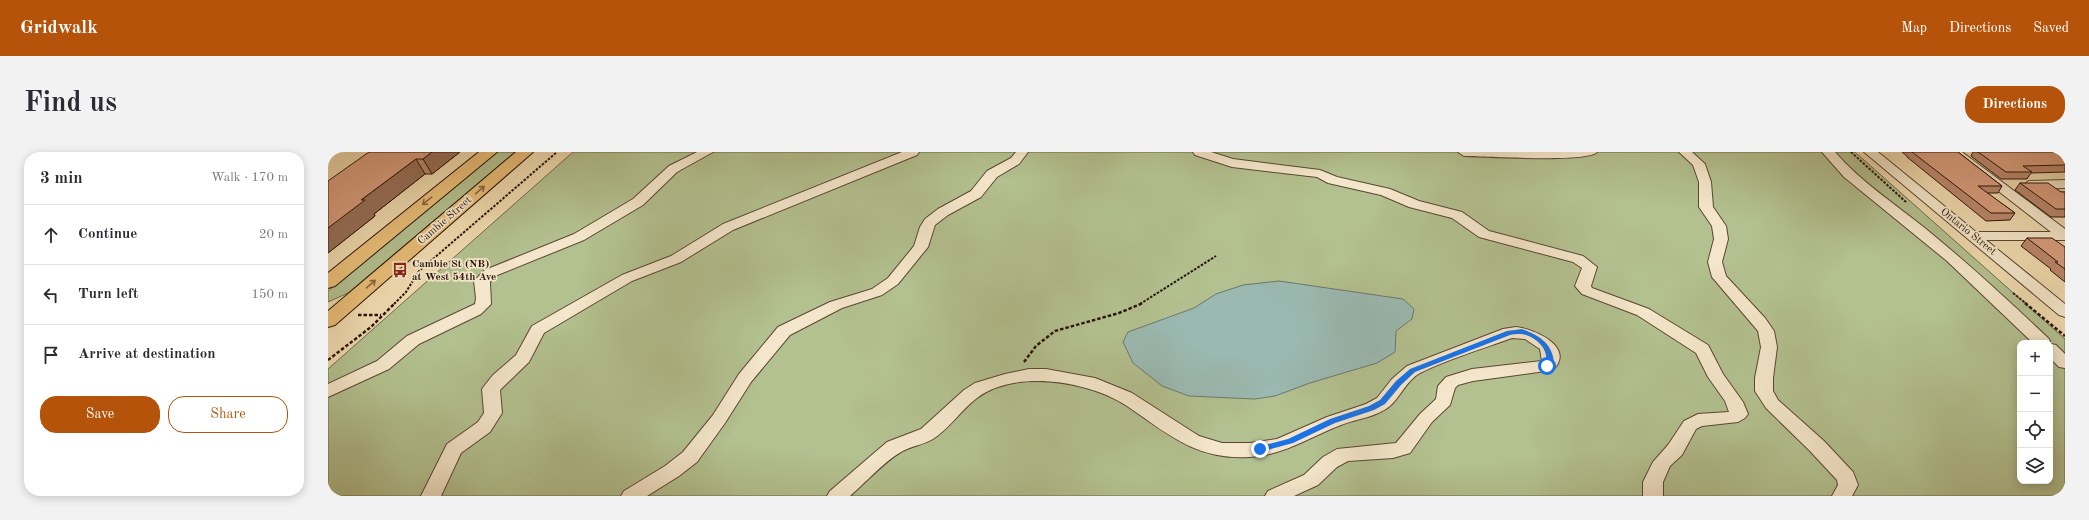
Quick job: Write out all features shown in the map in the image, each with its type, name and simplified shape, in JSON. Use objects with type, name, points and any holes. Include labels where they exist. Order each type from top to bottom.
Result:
[{"type":"main road","points":[[328,282],[489,152]]},
{"type":"main road","name":"Cambie Street","points":[[337,314],[525,152]]},
{"type":"street","points":[[328,391],[383,365],[413,340],[479,308],[485,300],[482,281],[490,273],[579,237],[595,226],[638,202],[652,191],[673,169],[707,152]]},
{"type":"street","points":[[432,496],[454,449],[484,427],[493,412],[492,389],[499,379],[523,358],[528,344],[538,330],[627,278],[676,259],[728,227],[913,152]]},
{"type":"street","points":[[631,496],[672,471],[690,457],[719,418],[745,378],[784,331],[836,305],[877,292],[893,281],[921,247],[930,222],[943,212],[976,194],[992,174],[1015,161],[1022,152]]},
{"type":"street","points":[[1199,152],[1232,163],[1277,170],[1291,169],[1320,174],[1333,180],[1385,192],[1414,204],[1457,215],[1484,234],[1578,259],[1590,267],[1583,286],[1587,291],[1643,312],[1702,349],[1707,354],[1714,372],[1737,403],[1739,414],[1732,418],[1698,420],[1690,425],[1675,450],[1659,466],[1653,482],[1653,496]]},
{"type":"street","points":[[1464,152],[1559,155],[1591,152]]},
{"type":"street","points":[[1685,152],[1699,164],[1705,182],[1706,207],[1719,226],[1721,239],[1715,262],[1719,277],[1759,321],[1766,331],[1769,347],[1764,378],[1764,391],[1772,404],[1817,446],[1846,477],[1848,485],[1842,496]]},
{"type":"street","points":[[1828,152],[1846,173],[1897,212],[1966,269],[2040,340]]},
{"type":"street","name":"Ontario Street","points":[[1870,152],[2065,312]]},
{"type":"street","points":[[1954,152],[2065,236]]},
{"type":"street","points":[[1999,185],[2065,184]]},
{"type":"street","points":[[1974,236],[2065,236]]},
{"type":"street","points":[[837,496],[894,447],[927,434],[970,394],[982,387],[1029,375],[1046,375],[1090,382],[1126,397],[1192,441],[1212,448],[1237,451],[1281,445],[1333,421],[1372,408],[1382,402],[1398,383],[1413,370],[1509,333],[1522,331],[1529,334],[1542,342],[1550,353],[1550,363],[1547,366],[1472,375],[1452,380],[1447,386],[1444,401],[1426,418],[1403,448],[1393,451],[1344,454],[1330,462],[1311,480],[1274,496]]},
{"type":"street","points":[[2053,353],[2065,364]]},
{"type":"path","points":[[328,360],[371,327],[381,315],[406,292],[419,271],[557,152]]},
{"type":"path","points":[[1005,380],[1018,369],[1036,346],[1055,331],[1119,313],[1146,302],[1216,256]]},
{"type":"path","points":[[337,314],[381,315]]},
{"type":"green space","points":[[496,152],[515,152],[348,293],[328,302],[328,291]]},
{"type":"green space","points":[[573,152],[1855,152],[2065,339],[2065,496],[328,496],[328,369]]},
{"type":"water","points":[[1279,281],[1403,299],[1414,309],[1412,319],[1396,331],[1395,352],[1377,363],[1310,383],[1275,396],[1255,399],[1189,396],[1162,386],[1133,363],[1123,342],[1128,332],[1194,308],[1216,294],[1243,285]]},
{"type":"building","points":[[369,152],[432,152],[423,159],[416,159],[361,200],[365,200],[328,228],[328,181]]},
{"type":"building","points":[[1912,152],[1958,152],[2002,186],[1978,186],[2015,213],[1991,213]]},
{"type":"building","points":[[1978,152],[2065,152],[2065,165],[2023,166],[2032,172],[2006,172]]},
{"type":"building","points":[[2020,183],[2048,183],[2061,192],[2065,192],[2065,209],[2056,209]]},
{"type":"building","points":[[2027,238],[2052,238],[2065,247],[2065,269],[2055,262],[2058,262]]},
{"type":"place","name":"Cambie St (NB) at West 54th Ave","points":[[400,270]]},
{"type":"route","points":[[1260,449],[1281,445],[1322,425],[1372,408],[1389,396],[1398,383],[1413,370],[1456,355],[1509,333],[1522,331],[1536,337],[1542,342],[1550,353],[1551,359],[1547,366]]}]
